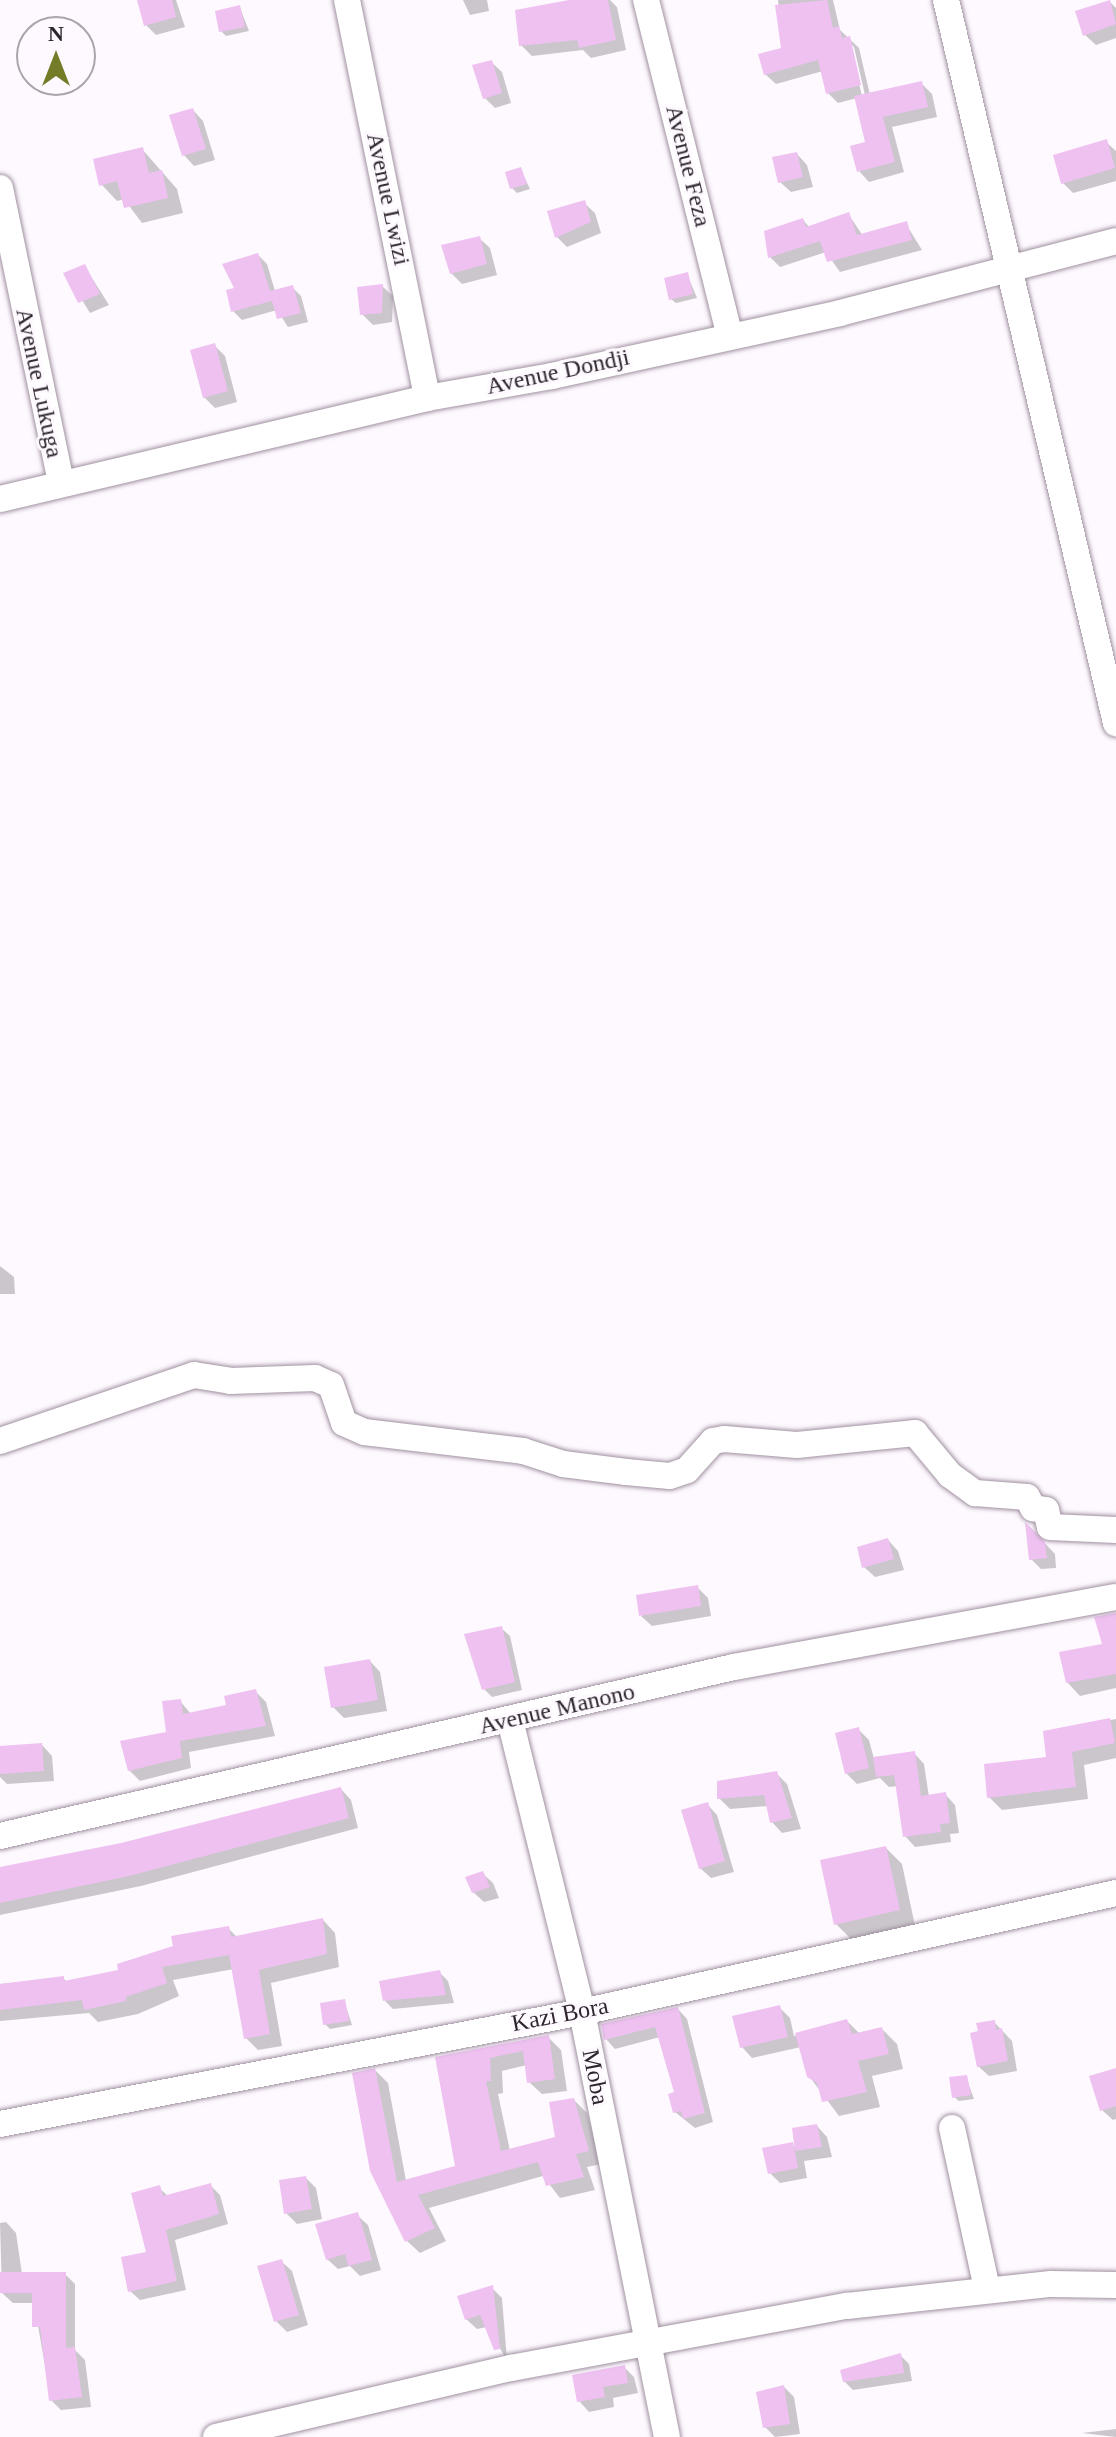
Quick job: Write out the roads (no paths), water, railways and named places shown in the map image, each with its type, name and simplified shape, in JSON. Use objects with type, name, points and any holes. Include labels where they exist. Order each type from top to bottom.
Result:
[{"type":"street","name":"Avenue Lwizi","points":[[347,0],[427,398]]},
{"type":"street","name":"Avenue Feza","points":[[646,0],[729,333]]},
{"type":"street","points":[[946,0],[1116,723]]},
{"type":"street","name":"Avenue Lukuga","points":[[0,188],[61,483]]},
{"type":"street","name":"Avenue Dondji","points":[[0,499],[427,398],[552,376],[729,333],[925,293],[1116,241]]},
{"type":"street","points":[[0,1441],[194,1375],[230,1381],[315,1378],[331,1385],[344,1423],[364,1432],[523,1451],[563,1464],[670,1476],[687,1470],[713,1441],[724,1439],[797,1445],[915,1433],[950,1475],[975,1493],[1027,1497],[1033,1508],[1046,1510],[1050,1527],[1116,1530]]},
{"type":"street","name":"Avenue Manono","points":[[0,1836],[734,1667],[1116,1597]]},
{"type":"street","name":"Moba","points":[[510,1720],[582,2012],[667,2437]]},
{"type":"street","name":"Kazi Bora","points":[[0,2124],[582,2012],[1116,1893]]},
{"type":"street","points":[[952,2128],[987,2289]]},
{"type":"street","points":[[216,2437],[648,2341],[847,2306],[987,2289],[1116,2285]]}]
